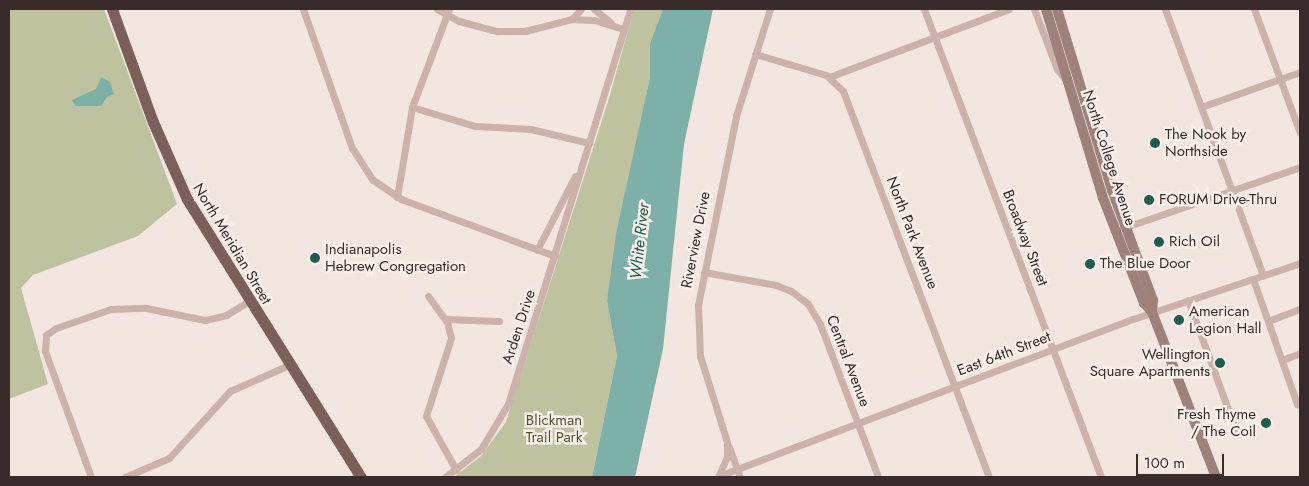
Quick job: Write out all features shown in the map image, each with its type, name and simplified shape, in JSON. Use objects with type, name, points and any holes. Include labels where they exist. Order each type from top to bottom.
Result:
[{"type":"main road","name":"North Meridian Street","points":[[112,9],[173,172],[208,236],[361,477]]},
{"type":"main road","name":"North College Avenue","points":[[1046,9],[1121,229]]},
{"type":"main road","name":"North College Avenue","points":[[1057,9],[1144,303],[1152,312],[1216,477]]},
{"type":"street","points":[[303,9],[358,159],[373,180],[397,197],[555,256]]},
{"type":"street","points":[[438,9],[483,29],[512,32],[572,19],[612,24],[624,29]]},
{"type":"street","points":[[572,19],[581,9]]},
{"type":"street","points":[[594,9],[612,24]]},
{"type":"street","name":"Arden Drive","points":[[446,477],[487,443],[505,412],[555,256],[630,9]]},
{"type":"street","name":"Riverview Drive","points":[[719,477],[727,454],[725,434],[699,351],[697,313],[725,164],[754,54],[770,9]]},
{"type":"street","name":"Broadway Street","points":[[924,9],[1101,477]]},
{"type":"street","points":[[754,54],[829,77],[1009,9]]},
{"type":"street","points":[[1034,9],[1061,78],[1070,84]]},
{"type":"street","points":[[1165,9],[1264,276]]},
{"type":"street","points":[[1254,9],[1300,133]]},
{"type":"street","points":[[397,197],[412,107],[448,12]]},
{"type":"street","points":[[1201,107],[1300,72]]},
{"type":"street","name":"North Park Avenue","points":[[829,77],[845,95],[989,477]]},
{"type":"street","points":[[412,107],[475,126],[531,129],[589,144]]},
{"type":"street","name":"Arden Drive","points":[[537,250],[582,163]]},
{"type":"street","points":[[1121,229],[1300,167]]},
{"type":"street","name":"East 64th Street","points":[[719,477],[1152,312],[1300,263]]},
{"type":"street","name":"Central Avenue","points":[[704,272],[776,285],[791,291],[808,304],[818,319],[878,477]]},
{"type":"street","points":[[1253,279],[1298,400]]},
{"type":"street","points":[[428,296],[446,319],[450,344],[426,416],[456,470]]},
{"type":"street","points":[[1188,300],[1237,434]]},
{"type":"street","points":[[91,477],[45,351],[45,337],[56,328],[111,309],[139,307],[205,320],[226,315],[249,302]]},
{"type":"street","points":[[1268,320],[1300,309]]},
{"type":"street","points":[[446,319],[499,321]]},
{"type":"street","points":[[1282,360],[1300,353]]},
{"type":"street","points":[[125,477],[169,458],[230,391],[290,364]]},
{"type":"street","points":[[725,434],[740,477]]},
{"type":"green space","points":[[9,9],[104,9],[177,204],[138,236],[33,275],[21,288],[48,384],[9,399]]},
{"type":"green space","name":"Blickman Trail Park","points":[[634,9],[663,9],[650,43],[650,76],[607,301],[617,356],[592,477],[454,477],[481,456],[506,422],[610,95]]},
{"type":"water","name":"White River","points":[[663,9],[713,9],[684,144],[663,349],[635,477],[592,477],[617,356],[607,301],[616,234],[650,77],[650,43]]},
{"type":"water","points":[[101,77],[110,82],[114,94],[107,97],[101,106],[75,106],[72,100],[96,89]]},
{"type":"place","name":"The Nook by Northside","points":[[1155,143]]},
{"type":"place","name":"FORUM Drive-Thru","points":[[1149,200]]},
{"type":"place","name":"Rich Oil","points":[[1159,242]]},
{"type":"place","name":"Indianapolis Hebrew Congregation","points":[[315,258]]},
{"type":"place","name":"The Blue Door","points":[[1090,264]]},
{"type":"place","name":"American Legion Hall","points":[[1179,320]]},
{"type":"place","name":"Wellington Square Apartments","points":[[1220,363]]},
{"type":"place","name":"Fresh Thyme / The Coil","points":[[1266,423]]}]
